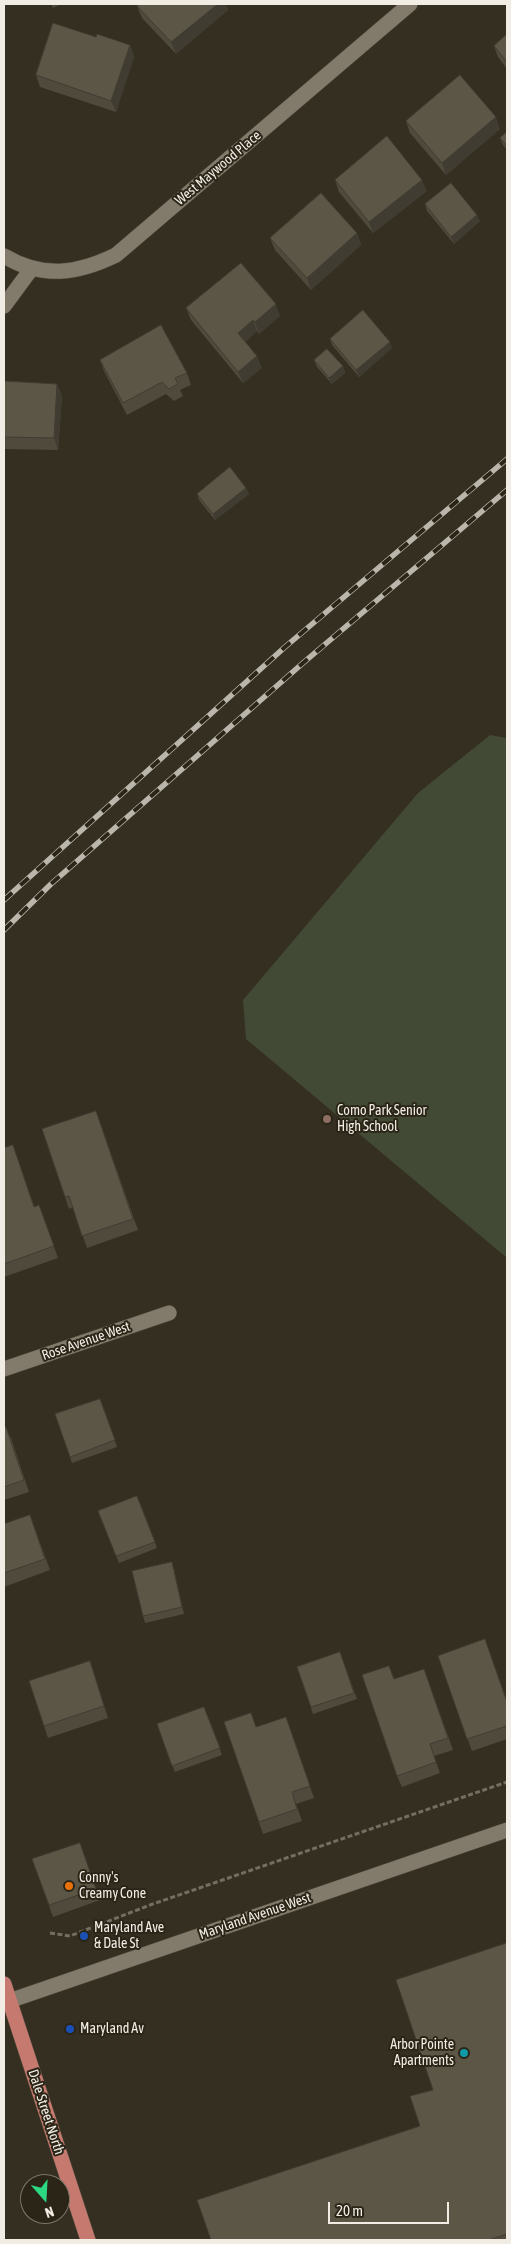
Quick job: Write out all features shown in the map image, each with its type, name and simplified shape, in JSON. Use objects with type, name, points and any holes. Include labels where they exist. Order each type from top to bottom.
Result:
[{"type":"main road","name":"Dale Street North","points":[[4,1984],[6,2002],[88,2240]]},
{"type":"street","name":"West Maywood Place","points":[[4,256],[32,268],[61,272],[90,268],[116,255],[410,4]]},
{"type":"street","points":[[4,306],[32,268]]},
{"type":"street","name":"Rose Avenue West","points":[[4,1369],[169,1313]]},
{"type":"street","name":"Maryland Avenue West","points":[[6,2002],[507,1830]]},
{"type":"path","points":[[50,1933],[70,1936],[150,1905],[507,1782]]},
{"type":"green space","points":[[490,735],[507,738],[507,1258],[246,1039],[243,1000],[418,793]]},
{"type":"building","points":[[140,4],[218,4],[171,42],[137,6]]},
{"type":"building","points":[[53,23],[96,37],[97,34],[130,45],[111,101],[36,75]]},
{"type":"building","points":[[507,34],[507,62],[494,46]]},
{"type":"building","points":[[460,75],[496,117],[442,163],[406,121]]},
{"type":"building","points":[[507,132],[507,146],[500,138]]},
{"type":"building","points":[[387,136],[422,180],[369,222],[335,180]]},
{"type":"building","points":[[451,183],[477,215],[451,237],[425,204]]},
{"type":"building","points":[[321,193],[357,233],[307,278],[270,238]]},
{"type":"building","points":[[241,263],[276,304],[255,322],[253,320],[238,333],[257,356],[238,372],[186,308]]},
{"type":"building","points":[[363,310],[390,342],[356,370],[330,339]]},
{"type":"building","points":[[161,325],[187,373],[175,378],[178,384],[169,389],[162,382],[123,403],[100,360]]},
{"type":"building","points":[[327,349],[343,366],[329,378],[314,360]]},
{"type":"building","points":[[4,381],[57,384],[54,438],[4,437]]},
{"type":"building","points":[[230,467],[246,488],[213,514],[197,494]]},
{"type":"building","points":[[96,1111],[133,1219],[82,1236],[69,1196],[65,1197],[42,1129]]},
{"type":"building","points":[[13,1145],[34,1207],[39,1205],[54,1246],[4,1264],[4,1148]]},
{"type":"building","points":[[100,1399],[115,1440],[70,1457],[55,1414]]},
{"type":"building","points":[[4,1427],[6,1427],[24,1480],[4,1487]]},
{"type":"building","points":[[137,1496],[155,1542],[116,1556],[98,1511]]},
{"type":"building","points":[[30,1515],[45,1559],[4,1573],[4,1524]]},
{"type":"building","points":[[172,1562],[182,1607],[143,1616],[132,1571]]},
{"type":"building","points":[[485,1639],[507,1702],[507,1726],[467,1739],[438,1656]]},
{"type":"building","points":[[340,1652],[354,1693],[311,1707],[297,1667]]},
{"type":"building","points":[[90,1661],[104,1706],[44,1726],[29,1681]]},
{"type":"building","points":[[389,1666],[394,1679],[424,1669],[448,1738],[430,1744],[436,1762],[397,1776],[362,1675]]},
{"type":"building","points":[[204,1707],[220,1748],[172,1766],[157,1724]]},
{"type":"building","points":[[251,1713],[256,1727],[286,1717],[310,1786],[292,1792],[297,1809],[259,1822],[224,1722]]},
{"type":"building","name":"Conny's Creamy Cone","points":[[80,1843],[96,1889],[49,1905],[32,1859]]},
{"type":"building","name":"Arbor Pointe Apartments","points":[[507,1943],[507,2234],[489,2240],[211,2240],[197,2200],[420,2126],[410,2096],[433,2090],[396,1980]]},
{"type":"railway","points":[[4,900],[285,647],[507,459]]},
{"type":"railway","points":[[4,930],[51,884],[303,663],[507,490]]},
{"type":"place","name":"Como Park Senior High School","points":[[327,1119]]},
{"type":"place","name":"Conny's Creamy Cone","points":[[69,1886]]},
{"type":"place","name":"Maryland Ave & Dale St","points":[[84,1936]]},
{"type":"place","name":"Maryland Av","points":[[70,2029]]},
{"type":"place","name":"Arbor Pointe Apartments","points":[[464,2053]]}]
